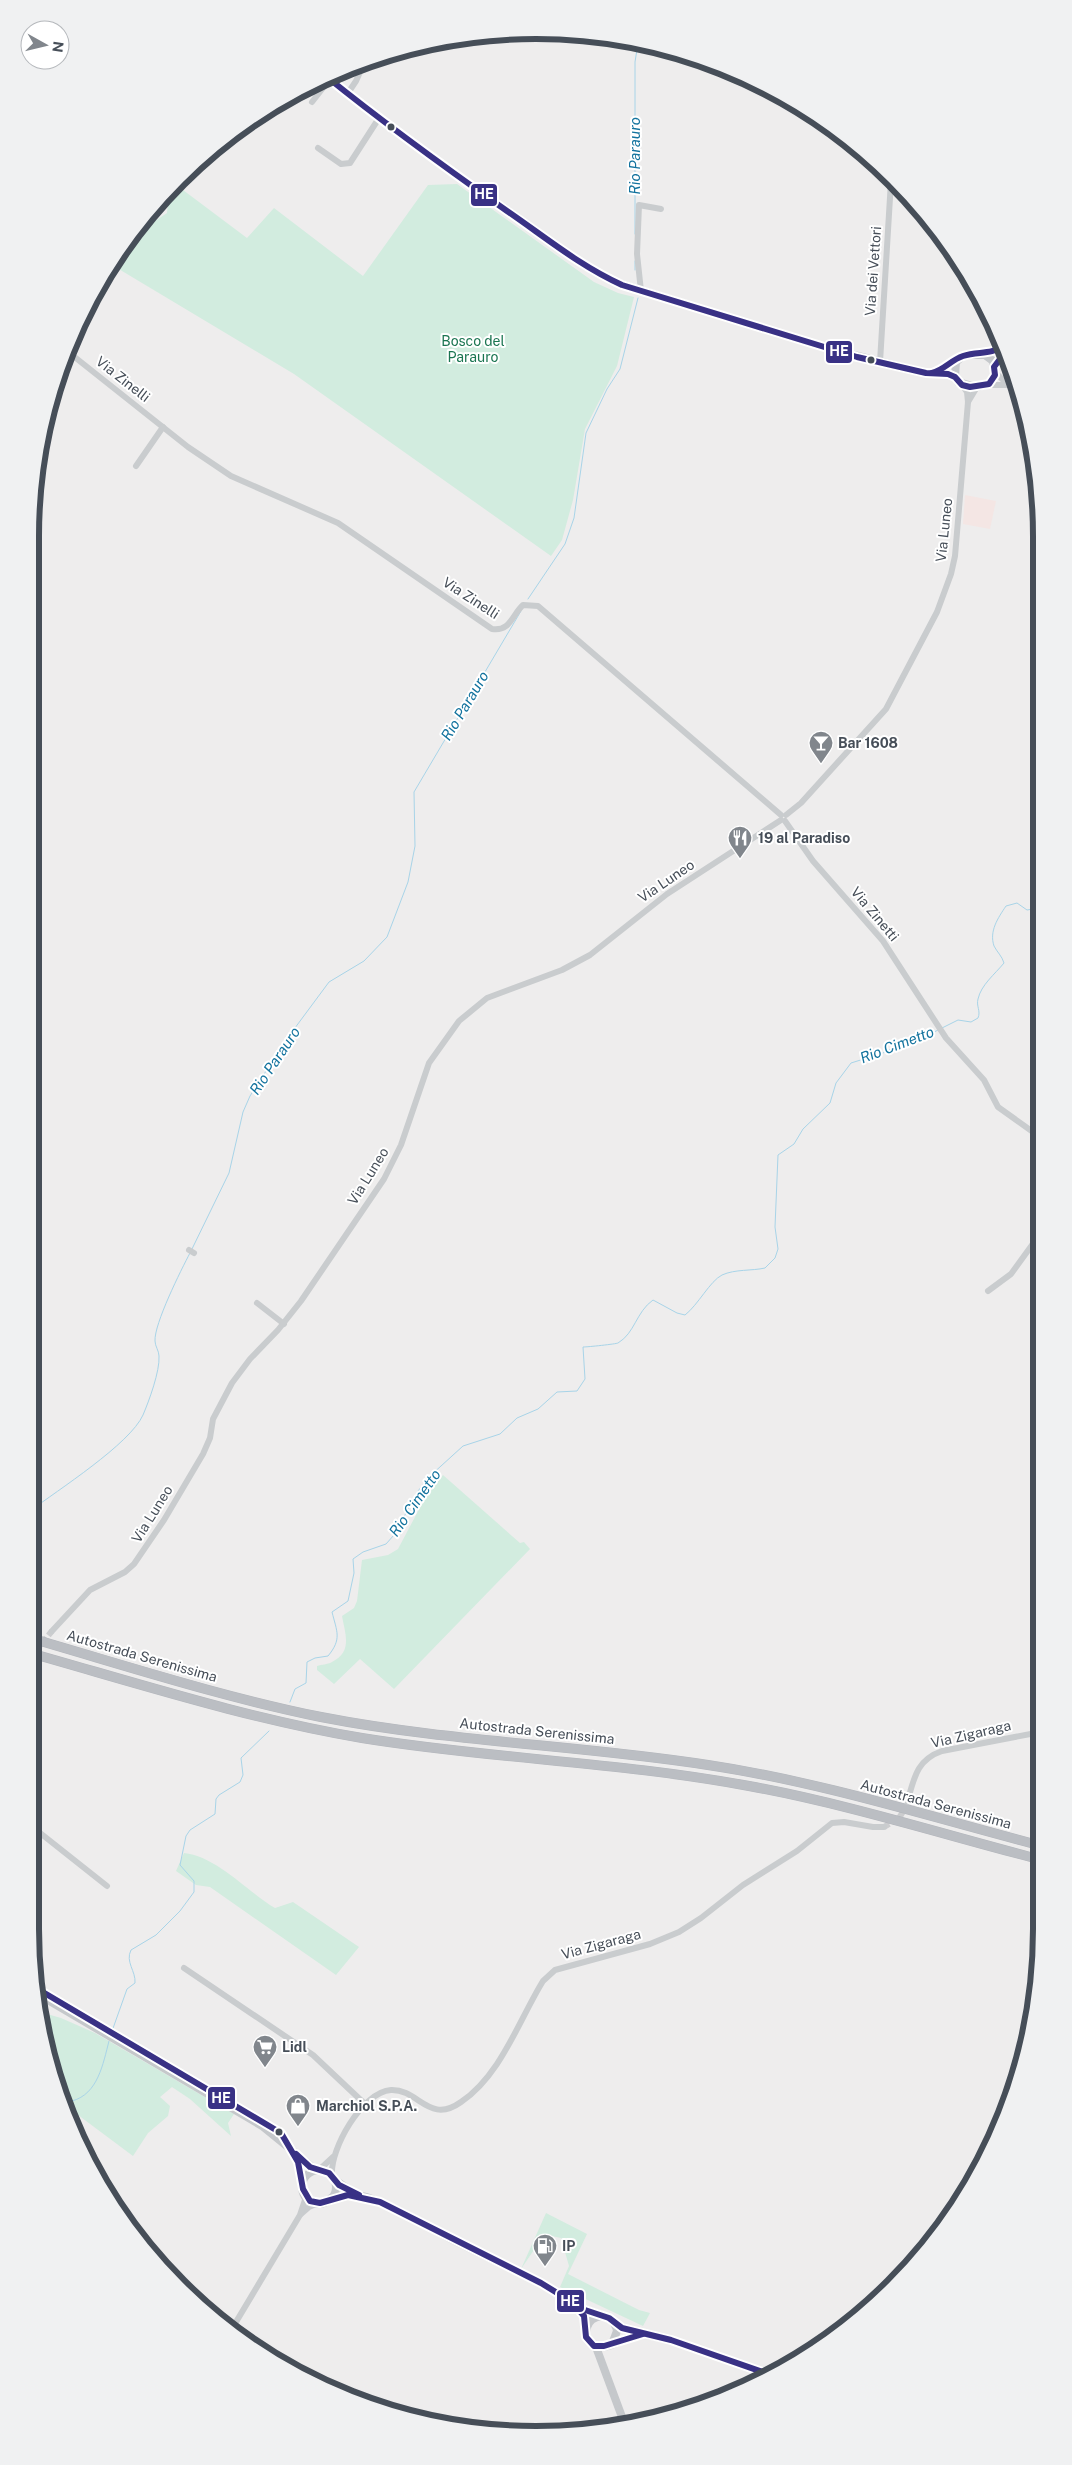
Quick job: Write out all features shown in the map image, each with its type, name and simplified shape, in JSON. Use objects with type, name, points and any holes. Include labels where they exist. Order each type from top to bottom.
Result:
[{"type":"highway","name":"Autostrada Serenissima","points":[[39,1641],[229,1696],[298,1712],[425,1733],[658,1758],[720,1767],[804,1783],[1033,1844]]},
{"type":"highway","name":"Autostrada Serenissima","points":[[39,1656],[202,1702],[307,1728],[420,1746],[601,1765],[727,1782],[792,1794],[1033,1858]]},
{"type":"main road","points":[[335,82],[379,118],[592,270],[612,281],[830,349],[880,362],[955,377],[962,385],[977,387],[987,385],[992,380],[995,369],[1001,360]]},
{"type":"main road","points":[[985,356],[997,350]]},
{"type":"main road","points":[[935,373],[956,362],[964,355],[985,356],[993,361],[995,369]]},
{"type":"main road","points":[[955,377],[956,362]]},
{"type":"main road","points":[[44,1998],[106,2036],[233,2107],[262,2126],[295,2153],[318,2170],[333,2178],[345,2189],[385,2204],[567,2298],[585,2310],[610,2319],[616,2325],[671,2340],[762,2372]]},
{"type":"main road","points":[[295,2153],[302,2171],[303,2190],[306,2196],[318,2203],[342,2195],[360,2196]]},
{"type":"main road","points":[[303,2182],[306,2176],[318,2170]]},
{"type":"main road","points":[[331,2198],[336,2190],[333,2178]]},
{"type":"main road","points":[[567,2298],[580,2311],[587,2326],[587,2339],[596,2347],[623,2419]]},
{"type":"main road","points":[[587,2326],[593,2319],[603,2316]]},
{"type":"main road","points":[[602,2366],[609,2345],[617,2335],[616,2325]]},
{"type":"main road","points":[[596,2347],[644,2334]]},
{"type":"street","points":[[348,93],[360,71]]},
{"type":"street","points":[[312,102],[323,87]]},
{"type":"street","points":[[318,148],[341,164],[350,163],[379,118]]},
{"type":"street","name":"Via dei Vettori","points":[[880,362],[891,187]]},
{"type":"street","points":[[641,291],[637,254],[639,205],[661,209]]},
{"type":"street","name":"Via Zinelli","points":[[73,356],[163,427],[231,476],[338,524],[492,628],[502,629],[508,626],[523,605],[538,606],[784,818]]},
{"type":"street","points":[[995,369],[1004,381],[1009,383]]},
{"type":"street","points":[[962,385],[967,392],[968,402]]},
{"type":"street","points":[[987,385],[1010,385]]},
{"type":"street","points":[[968,402],[977,387]]},
{"type":"street","name":"Via Luneo","points":[[52,1632],[90,1590],[125,1572],[143,1554],[203,1454],[210,1438],[213,1419],[232,1383],[250,1359],[284,1324],[317,1279],[384,1179],[401,1146],[429,1063],[443,1041],[464,1016],[487,998],[576,963],[667,894],[784,818],[801,803],[886,709],[937,612],[951,574],[955,556],[968,402]]},
{"type":"street","points":[[136,466],[163,427]]},
{"type":"street","name":"Via Zinetti","points":[[784,818],[813,861],[883,941],[941,1029],[984,1080],[998,1107],[1033,1132]]},
{"type":"street","points":[[988,1291],[1011,1274],[1033,1244]]},
{"type":"street","points":[[257,1302],[284,1324]]},
{"type":"street","name":"Via Zigaraga","points":[[907,1803],[917,1772],[924,1760],[930,1756],[942,1751],[1033,1734]]},
{"type":"street","name":"Via Zigaraga","points":[[333,2178],[335,2154],[349,2124],[366,2104],[393,2090],[437,2110],[448,2109],[457,2105],[474,2090],[492,2069],[544,1980],[554,1970],[650,1944],[679,1932],[694,1923],[743,1885],[797,1851],[832,1823],[844,1822],[884,1827]]},
{"type":"street","points":[[39,1832],[107,1886]]},
{"type":"street","points":[[184,1968],[313,2055],[366,2104]]},
{"type":"street","name":"Via Zigaraga","points":[[318,2170],[335,2154]]},
{"type":"street","points":[[235,2324],[300,2215],[306,2196]]},
{"type":"street","points":[[300,2215],[309,2207],[318,2203]]},
{"type":"shaded area","points":[[965,495],[996,501],[990,529],[963,524]]},
{"type":"green space","name":"Bosco del Parauro","points":[[457,184],[594,282],[618,293],[634,297],[617,366],[585,429],[573,500],[562,540],[551,556],[294,374],[117,268],[148,226],[167,213],[168,201],[180,188],[247,238],[274,208],[363,276],[428,185]]},
{"type":"green space","points":[[443,1475],[520,1543],[524,1542],[530,1549],[394,1689],[360,1659],[334,1684],[317,1670],[317,1666],[330,1663],[339,1658],[343,1653],[346,1635],[342,1616],[354,1608],[357,1601],[362,1560],[388,1555],[398,1549],[425,1498]]},
{"type":"green space","points":[[184,1853],[208,1861],[220,1868],[275,1908],[293,1902],[359,1947],[336,1975],[210,1887],[196,1885],[176,1871]]},
{"type":"green space","points":[[46,2014],[61,2018],[95,2033],[234,2114],[228,2123],[231,2136],[190,2099],[172,2087],[160,2097],[170,2106],[168,2116],[148,2133],[133,2156],[74,2112],[56,2058]]},
{"type":"green space","points":[[546,2213],[587,2234],[568,2274],[639,2310],[650,2313],[643,2326],[560,2287],[569,2266],[561,2238],[547,2235],[540,2241],[521,2269]]},
{"type":"waterway","name":"Rio Parauro","points":[[635,234],[635,62],[637,49]]},
{"type":"waterway","name":"Rio Parauro","points":[[635,261],[635,270]]},
{"type":"waterway","name":"Rio Parauro","points":[[528,599],[565,544],[574,518],[586,433],[607,389],[620,369],[638,298]]},
{"type":"waterway","name":"Rio Parauro","points":[[192,1249],[229,1173],[243,1112],[250,1096],[286,1040],[329,982],[364,961],[387,937],[408,882],[415,846],[414,792],[521,611]]},
{"type":"waterway","name":"Rio Cimetto","points":[[942,1028],[958,1020],[971,1022],[978,1018],[980,994],[985,984],[1004,963],[994,946],[993,930],[1006,906],[1017,903],[1027,910],[1033,909]]},
{"type":"waterway","name":"Rio Cimetto","points":[[290,1702],[295,1689],[306,1683],[307,1662],[315,1658],[328,1656],[335,1645],[337,1635],[332,1612],[348,1601],[354,1573],[353,1559],[363,1552],[386,1544],[394,1535],[418,1491],[430,1476],[463,1446],[500,1434],[517,1418],[538,1409],[557,1392],[577,1391],[585,1379],[583,1347],[618,1343],[624,1339],[643,1310],[653,1300],[677,1313],[685,1315],[713,1282],[722,1275],[765,1268],[775,1258],[778,1249],[775,1227],[778,1155],[794,1144],[803,1129],[830,1103],[836,1083],[851,1063],[883,1053],[902,1043],[917,1041],[938,1030]]},
{"type":"waterway","name":"Rio Parauro","points":[[39,1505],[109,1453],[136,1427],[143,1415],[158,1370],[159,1354],[155,1341],[159,1322],[190,1253]]},
{"type":"waterway","points":[[111,2034],[127,1989],[135,1983],[129,1959],[131,1950],[156,1935],[180,1911],[194,1892],[194,1881],[180,1865],[186,1836],[190,1830],[215,1814],[216,1799],[219,1795],[240,1782],[243,1775],[241,1758],[269,1731]]},
{"type":"waterway","points":[[69,2100],[72,2101],[81,2097],[94,2085],[102,2068],[109,2041]]},
{"type":"tunnel","points":[[39,1646],[52,1631]]},
{"type":"tunnel","points":[[884,1827],[899,1818],[906,1807]]},
{"type":"transit line","name":"HE","points":[[334,82],[416,146],[549,241],[577,260],[622,285],[857,357],[926,373],[948,374],[955,377],[962,385],[970,387],[989,384],[995,375],[994,367],[1000,359]]},
{"type":"transit line","name":"HE","points":[[932,373],[963,356],[997,350]]},
{"type":"transit line","name":"HE","points":[[43,1992],[281,2133],[298,2162],[303,2189],[310,2201],[320,2203],[348,2195],[380,2202],[541,2283],[585,2310],[609,2318],[622,2328],[671,2340],[762,2372]]},
{"type":"transit line","name":"HE","points":[[296,2154],[310,2167],[329,2173],[339,2185],[359,2195]]},
{"type":"transit line","name":"HE","points":[[573,2303],[584,2316],[586,2337],[594,2346],[604,2346],[643,2334]]},
{"type":"place","name":"Bar 1608","points":[[821,764]]},
{"type":"place","name":"19 al Paradiso","points":[[740,859]]},
{"type":"place","name":"Lidl","points":[[265,2068]]},
{"type":"place","name":"Marchiol S.P.A.","points":[[298,2127]]},
{"type":"place","name":"IP","points":[[545,2267]]}]
